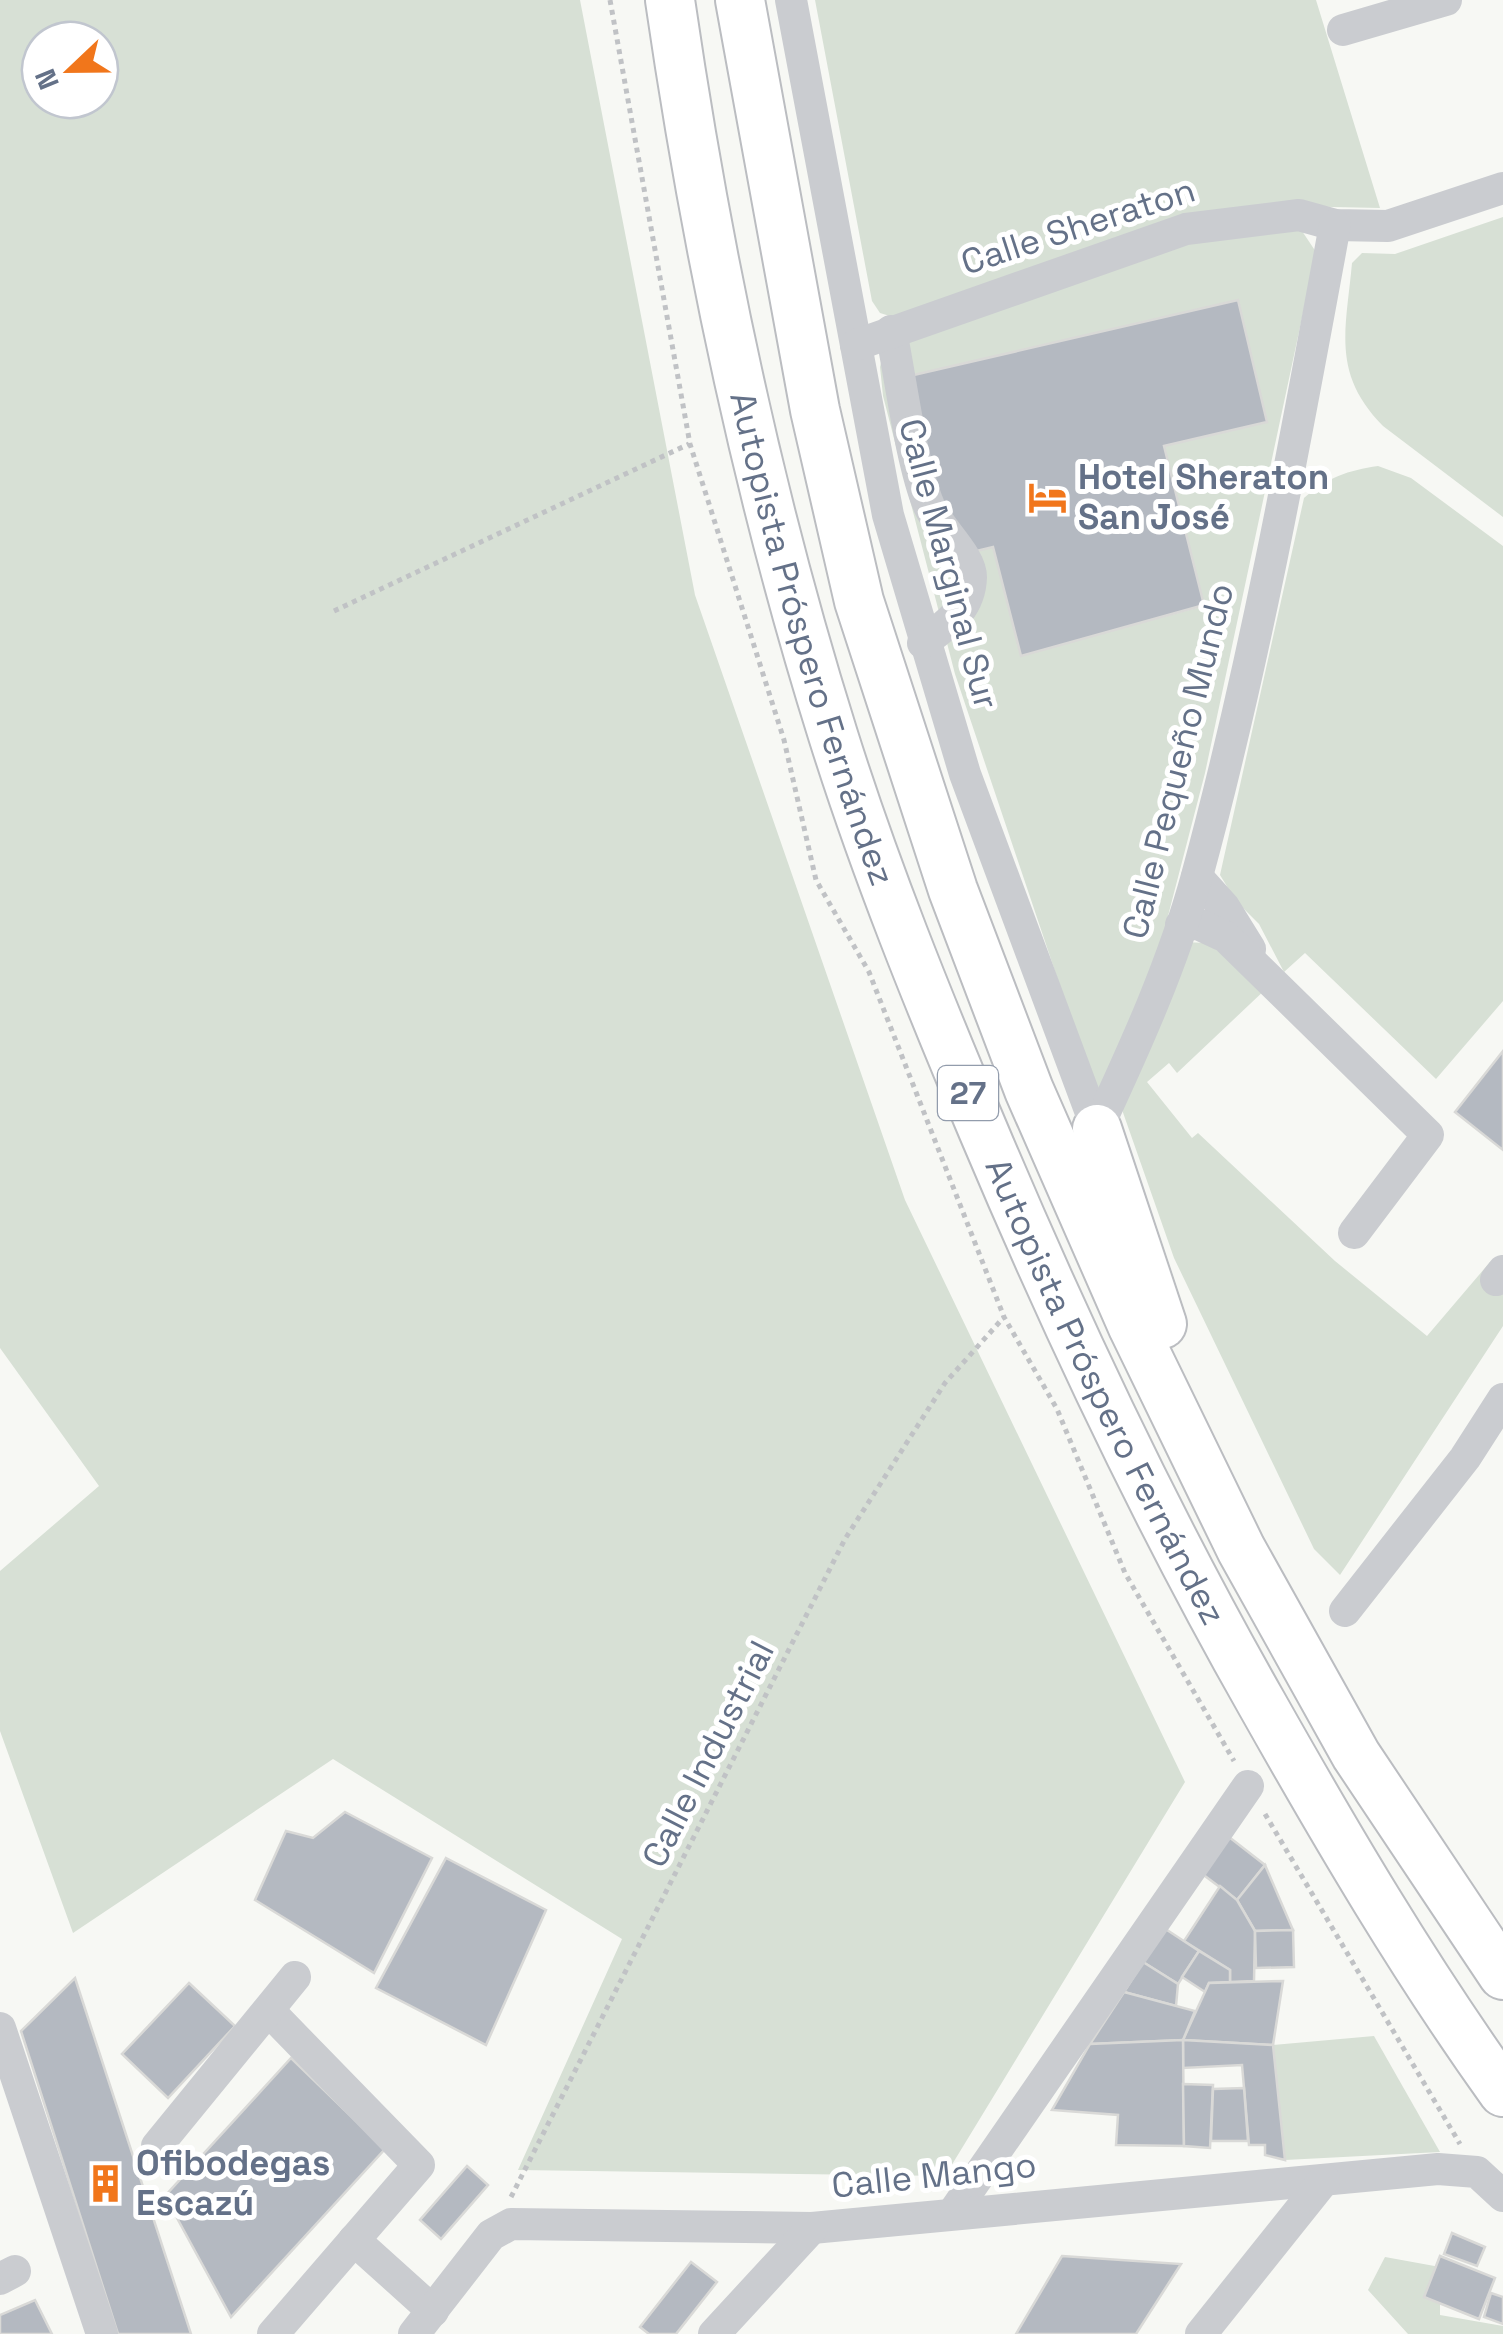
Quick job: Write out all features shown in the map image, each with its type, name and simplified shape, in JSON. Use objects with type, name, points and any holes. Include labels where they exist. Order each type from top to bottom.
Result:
[{"type":"highway","name":"Autopista Próspero Fernández","points":[[670,0],[692,150],[780,543],[833,735],[912,960],[1100,1399],[1212,1618],[1435,1998],[1503,2092]]},
{"type":"highway","name":"Autopista Próspero Fernández","points":[[740,0],[814,410],[859,601],[953,890],[1029,1090],[1133,1327],[1241,1549],[1356,1755],[1503,1976]]},
{"type":"highway","points":[[1097,1129],[1241,1549]]},
{"type":"street","name":"Calle Marginal Sur","points":[[790,0],[888,515],[965,774],[1097,1129]]},
{"type":"street","points":[[1343,30],[1446,0]]},
{"type":"street","name":"Calle Sheraton","points":[[856,344],[1186,229],[1299,215],[1335,225],[1388,226],[1503,188]]},
{"type":"street","name":"Calle Pequeño Mundo","points":[[1097,1129],[1150,1012],[1196,877],[1263,595],[1335,225]]},
{"type":"street","points":[[891,332],[927,501],[943,533],[962,550],[971,576],[962,612],[924,643]]},
{"type":"street","points":[[1196,877],[1224,907],[1273,987]]},
{"type":"street","points":[[1181,925],[1198,924],[1226,937],[1428,1135],[1354,1233]]},
{"type":"street","points":[[1345,1611],[1465,1458],[1503,1399]]},
{"type":"street","points":[[953,2213],[1248,1786]]},
{"type":"street","points":[[157,2146],[296,1977]]},
{"type":"street","points":[[269,2011],[418,2165],[274,2334]]},
{"type":"street","points":[[0,2028],[102,2334]]},
{"type":"street","name":"Calle Mango","points":[[491,2235],[512,2224],[538,2222],[812,2228],[1438,2169],[1477,2172],[1503,2196]]},
{"type":"street","points":[[1201,2334],[1324,2180]]},
{"type":"street","points":[[714,2334],[812,2228]]},
{"type":"street","points":[[354,2240],[423,2323],[491,2235]]},
{"type":"path","points":[[334,610],[690,444]]},
{"type":"path","name":"Calle Industrial","points":[[491,2235],[846,1539],[945,1383],[1004,1317]]},
{"type":"shaded area","points":[[0,0],[580,0],[695,595],[905,1200],[1185,1782],[945,2176],[518,2170],[622,1939],[333,1759],[73,1933],[0,1731],[0,1571],[99,1486],[0,1348]]},
{"type":"shaded area","points":[[815,0],[1316,0],[1380,208],[1287,206],[893,317],[880,313],[872,301]]},
{"type":"shaded area","points":[[1503,217],[1503,517],[1383,426],[1366,407],[1349,369],[1345,330],[1352,263],[1362,253],[1395,254]]},
{"type":"shaded area","points":[[1278,228],[1302,231],[1316,252],[1205,773],[1154,970],[1108,1083],[1095,1090],[955,674],[883,396],[880,367],[884,350],[1168,246]],"holes":[[[1238,300],[1267,422],[1164,446],[1204,606],[1021,656],[993,547],[934,560],[893,380]]]},
{"type":"shaded area","points":[[1378,466],[1411,478],[1503,546],[1503,1001],[1436,1079],[1305,953],[1284,972],[1259,924],[1236,901],[1220,875],[1304,498],[1338,476]]},
{"type":"shaded area","points":[[1183,942],[1207,943],[1268,987],[1177,1073],[1169,1063],[1147,1082],[1192,1138],[1198,1133],[1335,1261],[1427,1336],[1490,1262],[1503,1267],[1503,1326],[1340,1575],[1314,1549],[1174,1258],[1120,1104]]},
{"type":"shaded area","points":[[1374,2036],[1440,2152],[1285,2160],[1273,2045]]},
{"type":"shaded area","points":[[1385,2257],[1440,2267],[1440,2315],[1503,2326],[1503,2334],[1408,2334],[1368,2290]]},
{"type":"building","name":"Hotel Sheraton San José","points":[[1238,300],[1267,422],[1164,446],[1204,605],[1021,656],[993,547],[935,561],[892,380]]},
{"type":"building","points":[[1503,1051],[1503,1150],[1455,1112]]},
{"type":"building","points":[[345,1812],[432,1858],[374,1973],[255,1900],[286,1831],[313,1838]]},
{"type":"building","points":[[1229,1837],[1265,1865],[1237,1900],[1201,1873]]},
{"type":"building","points":[[446,1858],[546,1910],[486,2045],[376,1988]]},
{"type":"building","points":[[1265,1865],[1293,1930],[1255,1931],[1237,1900]]},
{"type":"building","points":[[1220,1886],[1237,1900],[1255,1931],[1254,1981],[1230,1982],[1230,1970],[1184,1941]]},
{"type":"building","points":[[1164,1928],[1199,1951],[1178,1984],[1143,1962]]},
{"type":"building","points":[[1293,1930],[1294,1967],[1256,1968],[1255,1931]]},
{"type":"building","points":[[1199,1951],[1230,1970],[1230,1982],[1209,1983],[1205,1992],[1182,1977]]},
{"type":"building","points":[[1143,1962],[1178,1984],[1176,2006],[1124,1992]]},
{"type":"building","name":"Ofibodegas Escazú","points":[[75,1978],[191,2334],[118,2334],[21,2031]]},
{"type":"building","points":[[1283,1981],[1273,2045],[1183,2040],[1209,1983]]},
{"type":"building","points":[[189,1983],[235,2026],[168,2098],[122,2054]]},
{"type":"building","points":[[1124,1992],[1195,2011],[1183,2040],[1090,2044]]},
{"type":"building","points":[[1183,2040],[1273,2045],[1285,2160],[1265,2155],[1265,2145],[1249,2145],[1242,2065],[1183,2068]]},
{"type":"building","points":[[1183,2040],[1184,2146],[1116,2145],[1118,2115],[1052,2110],[1090,2044]]},
{"type":"building","points":[[291,2058],[385,2149],[231,2317],[165,2196]]},
{"type":"building","points":[[1183,2084],[1213,2085],[1210,2148],[1184,2146]]},
{"type":"building","points":[[1244,2088],[1248,2141],[1211,2141],[1213,2089]]},
{"type":"building","points":[[467,2166],[488,2185],[441,2239],[420,2220]]},
{"type":"building","points":[[1452,2233],[1485,2247],[1477,2266],[1444,2254]]},
{"type":"building","points":[[1062,2256],[1181,2264],[1136,2334],[1016,2334]]},
{"type":"building","points":[[1440,2256],[1495,2278],[1479,2319],[1424,2297]]},
{"type":"building","points":[[691,2262],[717,2282],[676,2334],[649,2334],[640,2327]]},
{"type":"building","points":[[1491,2293],[1503,2297],[1503,2324],[1484,2317]]},
{"type":"building","points":[[35,2300],[52,2334],[0,2334],[0,2315]]},
{"type":"place","name":"Hotel Sheraton San José","points":[[1048,497]]},
{"type":"place","name":"Ofibodegas Escazú","points":[[106,2183]]}]
